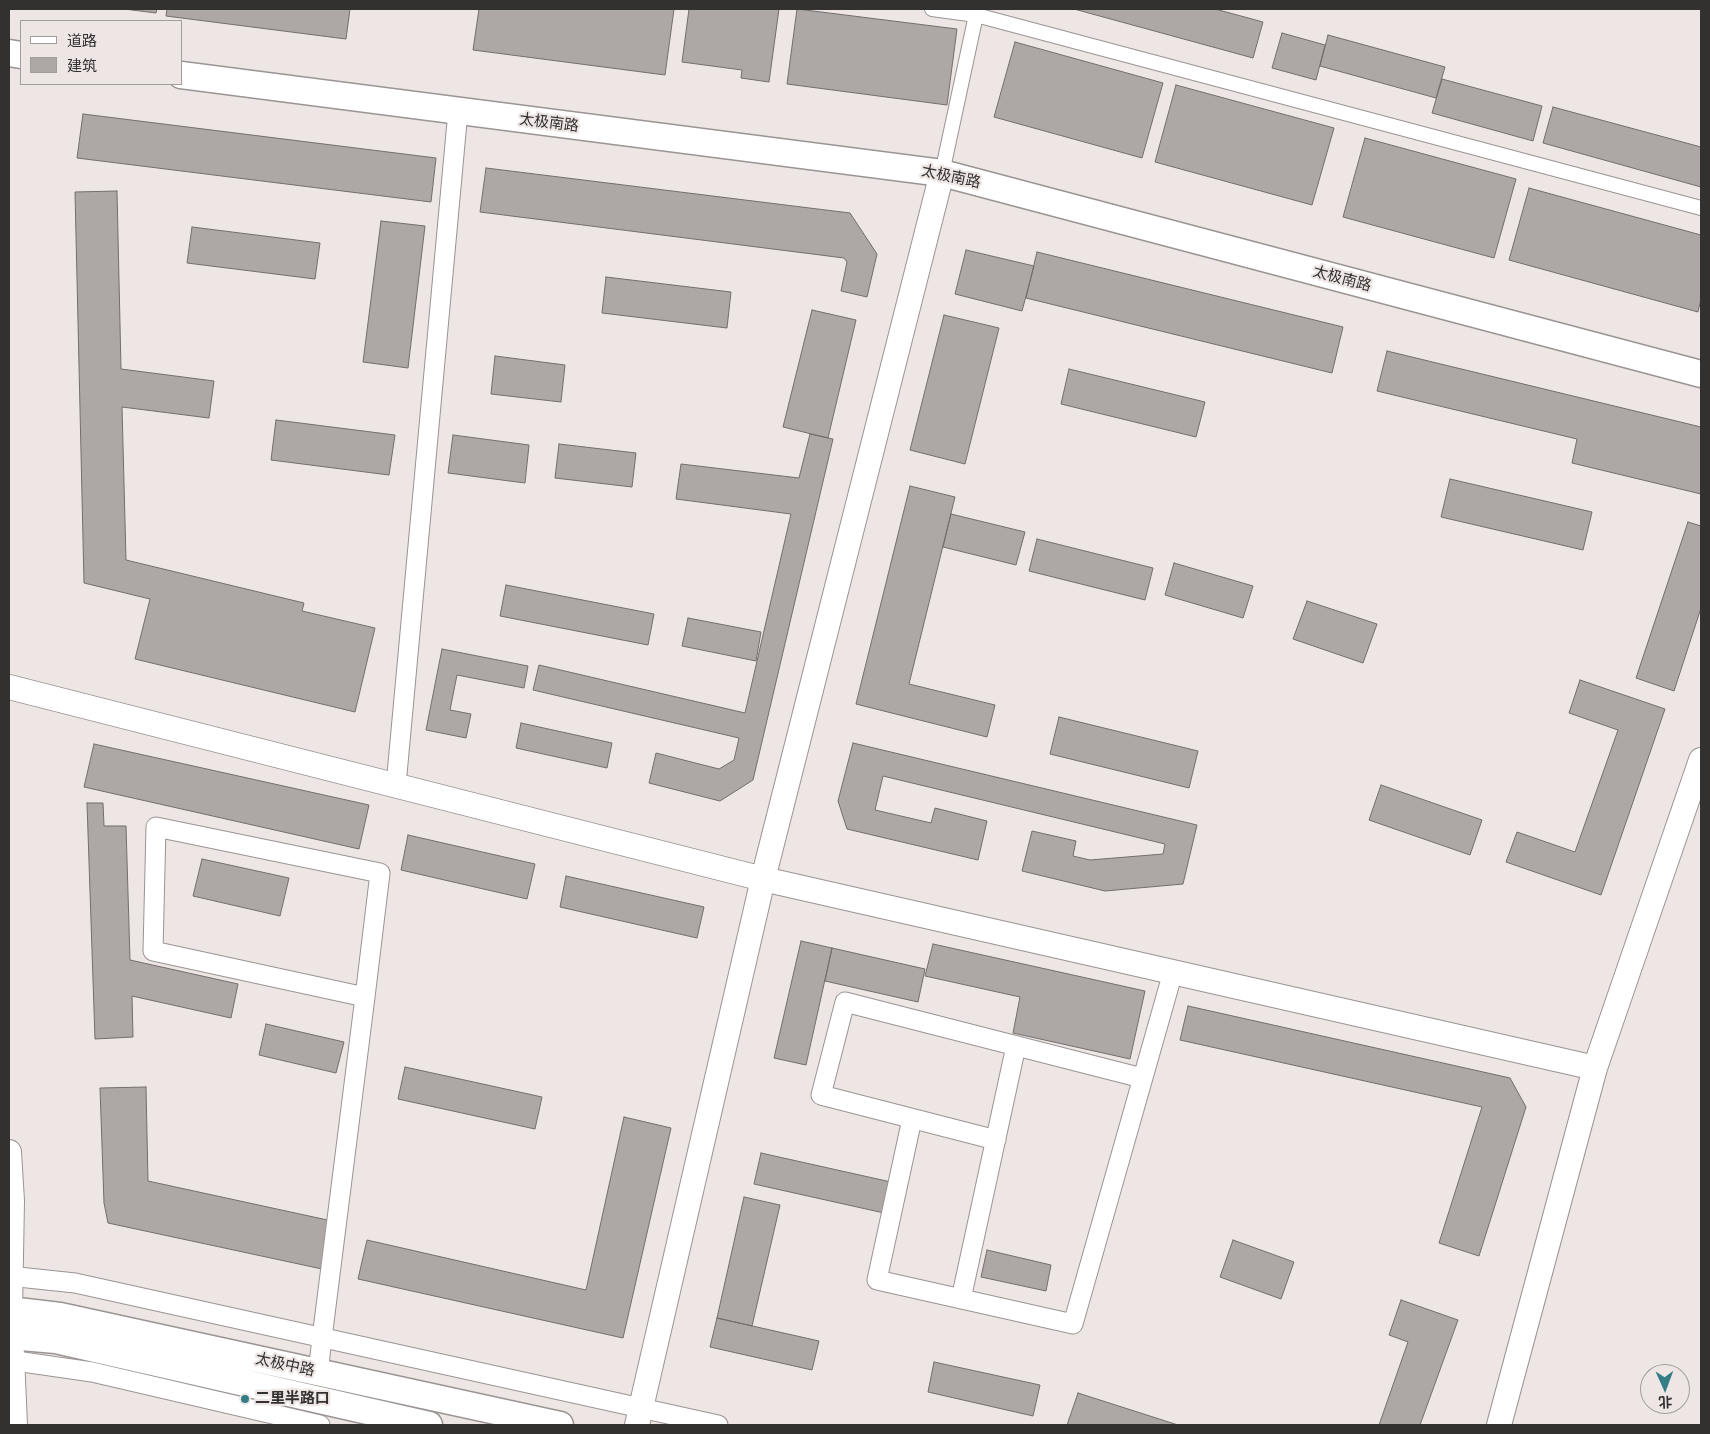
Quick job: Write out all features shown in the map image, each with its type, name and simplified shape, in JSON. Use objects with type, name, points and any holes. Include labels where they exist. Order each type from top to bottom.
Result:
[{"type":"main road","name":"太极南路","points":[[182,75],[942,173],[1701,374]]},
{"type":"main road","name":"太极中路","points":[[10,1335],[60,1316],[560,1425]]},
{"type":"main road","name":"太极中路","points":[[10,1335],[56,1340],[429,1425]]},
{"type":"street","points":[[932,9],[976,15],[1701,208]]},
{"type":"street","points":[[638,1417],[763,878],[942,173],[976,15]]},
{"type":"street","points":[[396,785],[458,111]]},
{"type":"street","points":[[9,687],[763,878],[1595,1068]]},
{"type":"street","points":[[1499,1425],[1595,1068],[1701,760]]},
{"type":"street","points":[[318,1372],[365,997],[380,873],[156,827],[153,951],[365,997]]},
{"type":"street","points":[[912,1119],[877,1280],[1073,1324],[1173,972]]},
{"type":"street","points":[[996,1140],[821,1095],[845,1002],[1142,1078]]},
{"type":"street","points":[[961,1299],[1016,1046]]},
{"type":"street","points":[[9,1152],[12,1201],[10,1335],[15,1425]]},
{"type":"street","points":[[10,1276],[75,1283],[322,1338],[638,1417],[718,1425]]},
{"type":"street","points":[[10,1335],[92,1372],[320,1425]]},
{"type":"building","points":[[124,9],[157,9],[156,13]]},
{"type":"building","points":[[167,9],[350,9],[346,39],[166,16]]},
{"type":"building","points":[[479,9],[674,9],[665,75],[473,50]]},
{"type":"building","points":[[689,9],[779,9],[769,82],[741,78],[742,70],[682,62]]},
{"type":"building","points":[[797,9],[957,29],[947,105],[787,84]]},
{"type":"building","points":[[1074,9],[1215,9],[1263,22],[1253,58]]},
{"type":"building","points":[[1282,33],[1325,45],[1316,80],[1272,68]]},
{"type":"building","points":[[1328,35],[1445,67],[1436,98],[1320,66]]},
{"type":"building","points":[[1015,42],[1163,83],[1142,158],[994,117]]},
{"type":"building","points":[[1442,79],[1542,106],[1533,141],[1432,113]]},
{"type":"building","points":[[1176,85],[1334,128],[1312,205],[1155,162]]},
{"type":"building","points":[[1553,107],[1701,147],[1701,187],[1543,143]]},
{"type":"building","points":[[83,114],[436,158],[431,202],[77,158]]},
{"type":"building","points":[[1365,138],[1516,179],[1494,258],[1343,217]]},
{"type":"building","points":[[486,168],[850,213],[877,254],[867,297],[841,291],[847,262],[844,258],[480,212]]},
{"type":"building","points":[[1529,188],[1701,235],[1701,299],[1698,312],[1509,260]]},
{"type":"building","points":[[117,191],[121,369],[214,381],[209,418],[122,407],[126,560],[304,603],[302,611],[375,628],[355,712],[135,659],[150,599],[84,583],[75,192]]},
{"type":"building","points":[[381,221],[425,226],[408,368],[363,362]]},
{"type":"building","points":[[192,227],[320,243],[315,279],[187,263]]},
{"type":"building","points":[[966,250],[1034,266],[1022,311],[955,294]]},
{"type":"building","points":[[1037,252],[1343,327],[1332,373],[1026,298]]},
{"type":"building","points":[[606,277],[731,292],[727,328],[602,313]]},
{"type":"building","points":[[812,310],[856,320],[828,438],[783,427]]},
{"type":"building","points":[[944,315],[999,328],[965,464],[910,450]]},
{"type":"building","points":[[1387,351],[1701,427],[1701,494],[1572,463],[1577,439],[1377,391]]},
{"type":"building","points":[[495,356],[565,365],[561,402],[491,394]]},
{"type":"building","points":[[1069,369],[1205,402],[1196,437],[1061,404]]},
{"type":"building","points":[[276,420],[395,435],[389,475],[271,460]]},
{"type":"building","points":[[810,434],[833,439],[753,780],[720,801],[649,783],[656,753],[719,769],[734,760],[739,738],[533,690],[539,665],[745,713],[791,514],[676,499],[681,464],[799,478]]},
{"type":"building","points":[[453,435],[529,445],[525,483],[448,473]]},
{"type":"building","points":[[559,444],[636,453],[632,487],[555,478]]},
{"type":"building","points":[[1450,479],[1592,512],[1583,550],[1441,517]]},
{"type":"building","points":[[910,486],[955,497],[909,684],[995,705],[987,737],[856,704]]},
{"type":"building","points":[[951,514],[1025,532],[1016,565],[943,547]]},
{"type":"building","points":[[1688,522],[1701,526],[1701,608],[1674,691],[1636,678]]},
{"type":"building","points":[[1037,539],[1153,568],[1145,600],[1029,571]]},
{"type":"building","points":[[1174,563],[1253,586],[1243,618],[1165,595]]},
{"type":"building","points":[[506,585],[654,614],[648,645],[500,616]]},
{"type":"building","points":[[1307,601],[1377,624],[1363,663],[1293,639]]},
{"type":"building","points":[[688,618],[761,632],[756,661],[682,646]]},
{"type":"building","points":[[442,649],[528,666],[524,688],[457,675],[450,710],[471,714],[466,738],[426,730]]},
{"type":"building","points":[[1580,680],[1665,709],[1601,895],[1506,862],[1517,832],[1575,852],[1618,730],[1569,713]]},
{"type":"building","points":[[1059,717],[1198,751],[1189,788],[1050,754]]},
{"type":"building","points":[[521,723],[612,743],[607,768],[516,748]]},
{"type":"building","points":[[853,743],[1197,825],[1183,884],[1105,891],[1022,871],[1032,831],[1076,841],[1073,856],[1090,860],[1163,854],[1165,844],[883,776],[875,810],[931,823],[935,808],[987,821],[978,860],[847,829],[838,801]]},
{"type":"building","points":[[94,744],[369,805],[359,849],[84,787]]},
{"type":"building","points":[[1381,785],[1482,820],[1470,855],[1369,820]]},
{"type":"building","points":[[87,803],[103,803],[104,826],[126,826],[130,960],[238,984],[231,1018],[132,996],[133,1037],[95,1039]]},
{"type":"building","points":[[408,835],[535,864],[527,899],[401,870]]},
{"type":"building","points":[[202,859],[289,878],[280,916],[193,896]]},
{"type":"building","points":[[566,876],[704,907],[697,938],[560,907]]},
{"type":"building","points":[[801,941],[832,948],[806,1065],[774,1058]]},
{"type":"building","points":[[933,944],[1145,991],[1130,1059],[1013,1033],[1020,997],[925,976]]},
{"type":"building","points":[[832,948],[925,969],[918,1002],[825,981]]},
{"type":"building","points":[[1188,1006],[1510,1078],[1526,1107],[1479,1256],[1439,1243],[1482,1107],[1180,1040]]},
{"type":"building","points":[[266,1024],[344,1042],[336,1073],[259,1055]]},
{"type":"building","points":[[405,1067],[542,1097],[535,1129],[398,1099]]},
{"type":"building","points":[[146,1087],[148,1181],[332,1221],[322,1269],[108,1223],[104,1203],[100,1088]]},
{"type":"building","points":[[624,1117],[671,1128],[623,1338],[358,1279],[367,1240],[586,1290]]},
{"type":"building","points":[[761,1153],[891,1182],[884,1213],[754,1184]]},
{"type":"building","points":[[744,1197],[780,1205],[752,1326],[717,1318]]},
{"type":"building","points":[[1233,1240],[1294,1262],[1281,1299],[1220,1277]]},
{"type":"building","points":[[987,1250],[1051,1265],[1046,1291],[981,1277]]},
{"type":"building","points":[[1401,1300],[1458,1320],[1420,1425],[1379,1425],[1408,1342],[1389,1335]]},
{"type":"building","points":[[717,1318],[819,1341],[812,1370],[710,1347]]},
{"type":"building","points":[[934,1362],[1040,1385],[1033,1416],[928,1392]]},
{"type":"building","points":[[1078,1393],[1178,1425],[1067,1425]]},
{"type":"place","name":"二里半路口","points":[[245,1399]]}]
